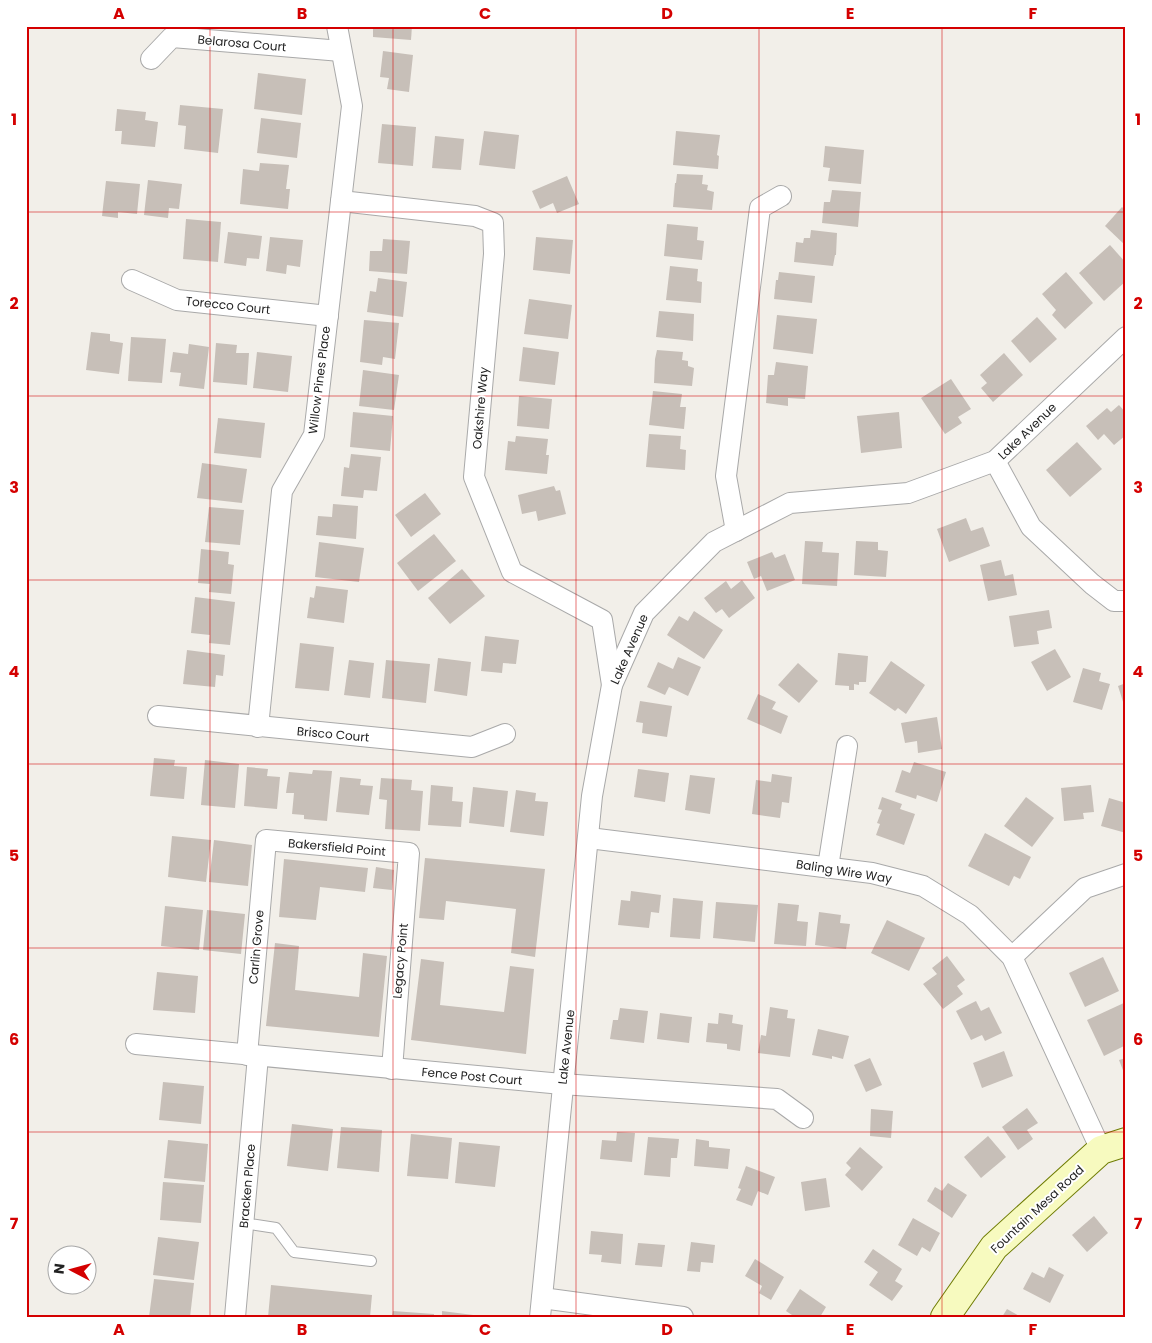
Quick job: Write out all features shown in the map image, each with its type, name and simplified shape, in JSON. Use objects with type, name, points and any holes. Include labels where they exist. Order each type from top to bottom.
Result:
[{"type":"main road","name":"Fountain Mesa Road","points":[[945,1317],[994,1246],[1114,1146]]},
{"type":"street","name":"Willow Pines Place","points":[[258,727],[282,491],[314,435],[352,106],[337,26]]},
{"type":"street","name":"Belarosa Court","points":[[151,59],[172,37],[341,51]]},
{"type":"street","points":[[736,531],[726,476],[760,208],[781,196]]},
{"type":"street","name":"Oakshire Way","points":[[341,201],[475,216],[493,223],[494,254],[474,477],[512,572],[602,620],[612,685]]},
{"type":"street","name":"Torecco Court","points":[[132,280],[177,300],[328,316]]},
{"type":"street","name":"Lake Avenue","points":[[541,1307],[592,796],[612,685],[644,613],[714,542],[790,503],[908,493],[995,462],[1126,337]]},
{"type":"street","points":[[995,462],[1032,527],[1092,584],[1114,600],[1126,602]]},
{"type":"street","name":"Brisco Court","points":[[158,716],[472,747],[505,734]]},
{"type":"street","points":[[828,867],[847,746]]},
{"type":"street","name":"Baling Wire Way","points":[[589,838],[872,872],[923,886],[970,915],[1012,957],[1114,1146]]},
{"type":"street","name":"Bakersfield Point","points":[[266,840],[409,853]]},
{"type":"street","name":"Carlin Grove","points":[[253,1055],[266,840]]},
{"type":"street","name":"Legacy Point","points":[[392,1069],[409,853]]},
{"type":"street","points":[[1012,957],[1085,888],[1126,874]]},
{"type":"street","name":"Fence Post Court","points":[[136,1044],[562,1084],[777,1099],[803,1118]]},
{"type":"street","name":"Bracken Place","points":[[235,1317],[243,1223],[253,1055]]},
{"type":"street","points":[[541,1307],[683,1317]]},
{"type":"lane","points":[[243,1223],[276,1228],[294,1252],[371,1261]]},
{"type":"building","points":[[373,26],[412,26],[411,40],[373,37]]},
{"type":"building","points":[[383,51],[413,55],[409,92],[387,89],[389,78],[380,77]]},
{"type":"building","points":[[258,73],[306,79],[302,115],[254,109]]},
{"type":"building","points":[[180,105],[223,109],[218,153],[184,149],[186,126],[178,125]]},
{"type":"building","points":[[117,109],[146,112],[145,120],[158,122],[155,147],[121,144],[122,131],[115,131]]},
{"type":"building","points":[[261,118],[301,123],[297,158],[257,153]]},
{"type":"building","points":[[382,124],[416,127],[413,166],[378,163]]},
{"type":"building","points":[[484,131],[519,135],[515,169],[479,165]]},
{"type":"building","points":[[676,131],[720,135],[717,155],[719,156],[718,169],[673,165]]},
{"type":"building","points":[[435,136],[464,139],[461,170],[432,168]]},
{"type":"building","points":[[825,146],[864,150],[861,184],[828,181],[830,168],[823,167]]},
{"type":"building","points":[[260,163],[289,165],[286,189],[290,189],[288,209],[240,204],[243,169],[259,171]]},
{"type":"building","points":[[677,174],[703,175],[702,184],[708,185],[707,190],[714,192],[712,210],[673,207]]},
{"type":"building","points":[[567,176],[579,204],[557,213],[553,203],[540,209],[532,191]]},
{"type":"building","points":[[148,180],[182,184],[179,209],[169,208],[168,218],[144,215]]},
{"type":"building","points":[[106,181],[140,184],[137,214],[118,212],[118,218],[102,216]]},
{"type":"building","points":[[832,190],[861,192],[858,227],[822,223],[824,202],[830,202]]},
{"type":"building","points":[[1122,207],[1126,211],[1126,246],[1105,226]]},
{"type":"building","points":[[186,219],[221,222],[218,262],[183,259]]},
{"type":"building","points":[[667,224],[698,227],[697,240],[704,241],[702,260],[664,256]]},
{"type":"building","points":[[811,230],[837,233],[836,255],[833,266],[794,262],[796,242],[803,243],[804,238],[810,238]]},
{"type":"building","points":[[228,232],[262,236],[259,259],[247,258],[246,266],[224,263]]},
{"type":"building","points":[[270,237],[303,240],[300,267],[287,265],[286,274],[266,271]]},
{"type":"building","points":[[536,237],[573,240],[570,274],[533,270]]},
{"type":"building","points":[[383,239],[410,241],[407,274],[369,271],[370,251],[382,251]]},
{"type":"building","points":[[1110,245],[1126,263],[1126,281],[1104,301],[1079,273]]},
{"type":"building","points":[[670,266],[698,269],[697,281],[702,282],[701,303],[666,300]]},
{"type":"building","points":[[779,272],[815,276],[812,303],[774,299]]},
{"type":"building","points":[[1066,272],[1093,303],[1065,329],[1052,315],[1056,310],[1042,294]]},
{"type":"building","points":[[378,278],[407,282],[403,317],[367,312],[370,291],[376,292]]},
{"type":"building","points":[[529,299],[572,305],[568,339],[524,334]]},
{"type":"building","points":[[659,311],[694,314],[693,341],[656,337]]},
{"type":"building","points":[[777,315],[817,319],[813,354],[773,349]]},
{"type":"building","points":[[1037,317],[1057,339],[1030,363],[1011,341]]},
{"type":"building","points":[[364,320],[399,323],[395,359],[383,357],[382,365],[360,362]]},
{"type":"building","points":[[91,332],[110,334],[110,341],[123,343],[119,374],[86,370]]},
{"type":"building","points":[[131,337],[166,339],[162,383],[128,381]]},
{"type":"building","points":[[216,343],[237,345],[236,353],[249,353],[247,385],[213,382]]},
{"type":"building","points":[[189,344],[209,347],[204,389],[179,386],[181,373],[170,372],[173,352],[188,354]]},
{"type":"building","points":[[523,347],[559,352],[555,385],[519,381]]},
{"type":"building","points":[[657,350],[683,352],[682,360],[688,361],[688,366],[694,368],[692,386],[654,383]]},
{"type":"building","points":[[257,352],[292,356],[288,392],[253,388]]},
{"type":"building","points":[[1004,353],[1023,375],[993,402],[981,388],[987,383],[980,375]]},
{"type":"building","points":[[776,362],[808,366],[805,399],[788,398],[788,406],[766,403],[768,375],[774,375]]},
{"type":"building","points":[[363,370],[399,375],[394,410],[359,406]]},
{"type":"building","points":[[951,379],[971,409],[958,417],[962,423],[945,434],[921,398]]},
{"type":"building","points":[[653,391],[682,394],[680,407],[686,407],[684,429],[649,425]]},
{"type":"building","points":[[519,396],[552,399],[549,429],[517,426]]},
{"type":"building","points":[[1119,405],[1126,413],[1126,435],[1114,445],[1104,434],[1098,440],[1086,426],[1107,408],[1111,412]]},
{"type":"building","points":[[353,412],[393,416],[390,451],[350,447]]},
{"type":"building","points":[[899,412],[902,448],[861,453],[857,416]]},
{"type":"building","points":[[218,418],[265,423],[261,458],[214,453]]},
{"type":"building","points":[[649,434],[681,436],[680,449],[686,450],[685,470],[646,467]]},
{"type":"building","points":[[516,436],[548,439],[546,455],[549,455],[547,474],[505,470],[508,441],[515,442]]},
{"type":"building","points":[[1077,442],[1102,469],[1070,497],[1046,470]]},
{"type":"building","points":[[351,454],[381,457],[377,491],[364,490],[363,498],[341,496],[344,467],[349,468]]},
{"type":"building","points":[[202,463],[247,469],[242,503],[197,498]]},
{"type":"building","points":[[554,486],[556,491],[560,490],[566,514],[538,521],[536,511],[522,514],[518,495]]},
{"type":"building","points":[[425,493],[441,514],[411,537],[395,515]]},
{"type":"building","points":[[333,504],[358,506],[356,539],[316,535],[318,516],[332,517]]},
{"type":"building","points":[[209,507],[244,510],[240,545],[205,542]]},
{"type":"building","points":[[966,518],[971,531],[983,527],[990,546],[949,562],[937,529]]},
{"type":"building","points":[[434,534],[456,561],[418,591],[397,563]]},
{"type":"building","points":[[805,541],[823,542],[822,552],[839,553],[837,586],[802,584]]},
{"type":"building","points":[[856,541],[878,542],[878,550],[888,551],[886,577],[854,575]]},
{"type":"building","points":[[319,542],[364,548],[359,582],[315,577]]},
{"type":"building","points":[[201,549],[229,552],[228,564],[234,565],[231,594],[209,592],[210,584],[198,583]]},
{"type":"building","points":[[772,552],[775,558],[785,554],[795,580],[767,591],[761,576],[754,579],[747,562]]},
{"type":"building","points":[[1001,560],[1005,576],[1013,574],[1017,595],[988,601],[980,565]]},
{"type":"building","points":[[462,569],[485,596],[450,624],[428,598]]},
{"type":"building","points":[[742,580],[755,598],[729,618],[722,609],[716,613],[704,598],[726,581],[731,589]]},
{"type":"building","points":[[316,586],[348,590],[344,623],[307,618],[310,597],[314,598]]},
{"type":"building","points":[[195,597],[235,602],[230,645],[209,643],[210,635],[191,633]]},
{"type":"building","points":[[1049,610],[1052,628],[1037,631],[1039,644],[1014,647],[1009,616]]},
{"type":"building","points":[[694,611],[723,630],[704,659],[667,635],[679,616],[688,621]]},
{"type":"building","points":[[485,636],[519,640],[516,664],[503,663],[502,673],[481,671]]},
{"type":"building","points":[[300,643],[334,647],[329,691],[295,688]]},
{"type":"building","points":[[1055,649],[1071,677],[1047,691],[1031,662]]},
{"type":"building","points":[[187,650],[225,655],[223,676],[216,675],[215,687],[183,684]]},
{"type":"building","points":[[838,653],[868,656],[866,682],[859,682],[859,685],[854,684],[854,690],[849,690],[849,686],[835,685]]},
{"type":"building","points":[[678,657],[701,667],[688,696],[669,687],[665,695],[647,687],[658,662],[673,669]]},
{"type":"building","points":[[438,658],[471,662],[467,696],[434,691]]},
{"type":"building","points":[[349,660],[374,663],[370,698],[344,695]]},
{"type":"building","points":[[386,660],[430,664],[426,703],[382,698]]},
{"type":"building","points":[[891,661],[925,685],[906,714],[898,708],[895,711],[869,693]]},
{"type":"building","points":[[798,663],[818,681],[799,703],[778,685]]},
{"type":"building","points":[[1083,668],[1101,673],[1099,681],[1110,684],[1102,710],[1073,702]]},
{"type":"building","points":[[1126,683],[1126,708],[1125,708],[1118,686]]},
{"type":"building","points":[[758,694],[776,702],[772,709],[788,716],[781,734],[747,719]]},
{"type":"building","points":[[640,701],[672,706],[667,737],[642,733],[643,723],[636,722]]},
{"type":"building","points":[[937,717],[942,749],[918,753],[917,741],[905,743],[901,723]]},
{"type":"building","points":[[154,758],[175,760],[174,766],[187,767],[184,799],[150,796]]},
{"type":"building","points":[[205,760],[239,764],[235,808],[201,805]]},
{"type":"building","points":[[914,762],[946,772],[937,802],[917,795],[916,799],[895,792],[902,770],[910,773]]},
{"type":"building","points":[[247,767],[268,769],[267,776],[280,777],[277,809],[244,806]]},
{"type":"building","points":[[638,769],[669,773],[665,802],[634,797]]},
{"type":"building","points":[[313,770],[332,771],[327,821],[304,819],[304,815],[292,814],[294,793],[286,793],[289,772],[312,774]]},
{"type":"building","points":[[772,774],[792,777],[789,803],[782,802],[780,818],[752,814],[756,780],[771,782]]},
{"type":"building","points":[[690,775],[715,778],[710,814],[685,810]]},
{"type":"building","points":[[340,777],[361,779],[360,785],[373,786],[369,815],[336,812]]},
{"type":"building","points":[[381,778],[412,780],[411,790],[423,791],[420,831],[385,829],[387,800],[379,799]]},
{"type":"building","points":[[431,785],[453,787],[452,801],[463,802],[461,827],[428,825]]},
{"type":"building","points":[[1091,785],[1094,812],[1083,813],[1084,819],[1064,821],[1061,788]]},
{"type":"building","points":[[473,787],[508,791],[504,827],[469,823]]},
{"type":"building","points":[[516,790],[536,793],[535,801],[548,802],[544,836],[510,832]]},
{"type":"building","points":[[882,797],[902,804],[900,809],[915,814],[904,845],[876,835],[880,824],[877,823],[882,810],[878,809]]},
{"type":"building","points":[[1026,797],[1054,818],[1032,847],[1004,826]]},
{"type":"building","points":[[1109,798],[1126,803],[1126,833],[1101,826]]},
{"type":"building","points":[[985,833],[1031,857],[1020,879],[1014,876],[1009,886],[968,866]]},
{"type":"building","points":[[172,836],[211,840],[206,882],[168,877]]},
{"type":"building","points":[[214,840],[252,845],[248,886],[209,882]]},
{"type":"building","points":[[425,858],[545,869],[535,957],[511,953],[516,909],[446,901],[444,920],[419,918]]},
{"type":"building","points":[[284,859],[368,868],[365,892],[320,887],[316,920],[279,917]]},
{"type":"building","points":[[376,867],[394,870],[392,890],[373,888]]},
{"type":"building","points":[[631,891],[661,895],[659,913],[651,912],[649,928],[618,925],[621,900],[630,901]]},
{"type":"building","points":[[673,898],[703,901],[700,939],[670,937]]},
{"type":"building","points":[[716,902],[758,905],[755,942],[713,938]]},
{"type":"building","points":[[778,903],[799,905],[797,921],[808,922],[806,946],[774,944]]},
{"type":"building","points":[[165,906],[203,910],[199,950],[161,946]]},
{"type":"building","points":[[207,910],[245,914],[241,954],[203,950]]},
{"type":"building","points":[[819,912],[841,915],[840,923],[850,924],[846,949],[815,945]]},
{"type":"building","points":[[887,920],[925,938],[909,971],[871,953]]},
{"type":"building","points":[[275,943],[299,946],[295,990],[359,997],[363,953],[387,956],[379,1037],[266,1026]]},
{"type":"building","points":[[947,956],[965,980],[957,986],[963,994],[943,1009],[923,984],[937,974],[932,968]]},
{"type":"building","points":[[1103,957],[1119,991],[1085,1007],[1069,973]]},
{"type":"building","points":[[421,959],[444,962],[440,1005],[504,1012],[510,966],[534,969],[526,1054],[411,1040]]},
{"type":"building","points":[[157,972],[198,976],[195,1013],[153,1010]]},
{"type":"building","points":[[976,1001],[981,1011],[989,1007],[1002,1033],[985,1041],[982,1035],[971,1040],[956,1011]]},
{"type":"building","points":[[1126,1002],[1126,1045],[1104,1056],[1087,1020]]},
{"type":"building","points":[[770,1007],[788,1010],[787,1018],[795,1019],[790,1057],[758,1053],[761,1035],[766,1036]]},
{"type":"building","points":[[620,1008],[648,1011],[644,1043],[610,1039],[613,1020],[618,1020]]},
{"type":"building","points":[[660,1013],[692,1017],[689,1043],[657,1039]]},
{"type":"building","points":[[719,1013],[733,1015],[732,1023],[743,1025],[740,1051],[727,1049],[727,1044],[706,1042],[708,1023],[718,1024]]},
{"type":"building","points":[[818,1029],[849,1036],[843,1059],[832,1056],[832,1059],[812,1055]]},
{"type":"building","points":[[1004,1051],[1013,1076],[982,1088],[973,1063]]},
{"type":"building","points":[[870,1058],[882,1085],[866,1092],[854,1065]]},
{"type":"building","points":[[1126,1058],[1126,1078],[1119,1060]]},
{"type":"building","points":[[163,1082],[204,1086],[201,1124],[159,1120]]},
{"type":"building","points":[[1027,1108],[1038,1123],[1027,1130],[1033,1139],[1018,1150],[1002,1127]]},
{"type":"building","points":[[871,1109],[893,1111],[891,1138],[870,1136]]},
{"type":"building","points":[[292,1124],[333,1129],[328,1171],[287,1166]]},
{"type":"building","points":[[341,1127],[382,1130],[379,1172],[337,1168]]},
{"type":"building","points":[[617,1132],[635,1133],[632,1162],[600,1159],[602,1140],[616,1141]]},
{"type":"building","points":[[411,1134],[452,1138],[448,1179],[407,1176]]},
{"type":"building","points":[[988,1136],[1006,1157],[981,1178],[964,1157]]},
{"type":"building","points":[[648,1137],[679,1139],[677,1158],[671,1158],[670,1177],[644,1175]]},
{"type":"building","points":[[696,1139],[709,1141],[709,1147],[730,1149],[728,1169],[694,1166]]},
{"type":"building","points":[[168,1140],[208,1144],[205,1182],[164,1178]]},
{"type":"building","points":[[459,1142],[500,1146],[495,1187],[455,1183]]},
{"type":"building","points":[[860,1147],[883,1167],[862,1191],[845,1175],[851,1168],[846,1163]]},
{"type":"building","points":[[746,1166],[775,1177],[768,1195],[758,1191],[752,1206],[736,1200],[741,1189],[738,1188]]},
{"type":"building","points":[[826,1178],[830,1207],[805,1211],[801,1182]]},
{"type":"building","points":[[163,1182],[204,1185],[201,1223],[160,1220]]},
{"type":"building","points":[[948,1183],[967,1195],[952,1218],[927,1201],[935,1187],[942,1191]]},
{"type":"building","points":[[1094,1216],[1108,1233],[1087,1252],[1072,1235]]},
{"type":"building","points":[[913,1218],[940,1233],[930,1252],[922,1247],[917,1256],[898,1245]]},
{"type":"building","points":[[591,1231],[623,1234],[621,1264],[601,1262],[602,1255],[589,1254]]},
{"type":"building","points":[[158,1237],[199,1242],[194,1280],[153,1275]]},
{"type":"building","points":[[691,1242],[715,1245],[713,1263],[701,1262],[700,1272],[687,1271]]},
{"type":"building","points":[[638,1243],[665,1245],[662,1267],[635,1265]]},
{"type":"building","points":[[873,1249],[902,1269],[895,1281],[903,1286],[892,1301],[869,1285],[878,1272],[864,1262]]},
{"type":"building","points":[[755,1259],[784,1277],[771,1300],[759,1293],[762,1286],[745,1276]]},
{"type":"building","points":[[1049,1267],[1064,1275],[1050,1303],[1023,1289],[1032,1272],[1044,1278]]},
{"type":"building","points":[[154,1279],[194,1283],[190,1317],[149,1317]]},
{"type":"building","points":[[271,1285],[372,1295],[370,1317],[268,1317]]},
{"type":"building","points":[[800,1289],[826,1307],[820,1317],[795,1317],[786,1311]]},
{"type":"building","points":[[1007,1309],[1021,1317],[1002,1317]]},
{"type":"building","points":[[393,1311],[434,1314],[434,1317],[392,1317]]},
{"type":"building","points":[[442,1311],[481,1316],[481,1317],[442,1317]]}]
